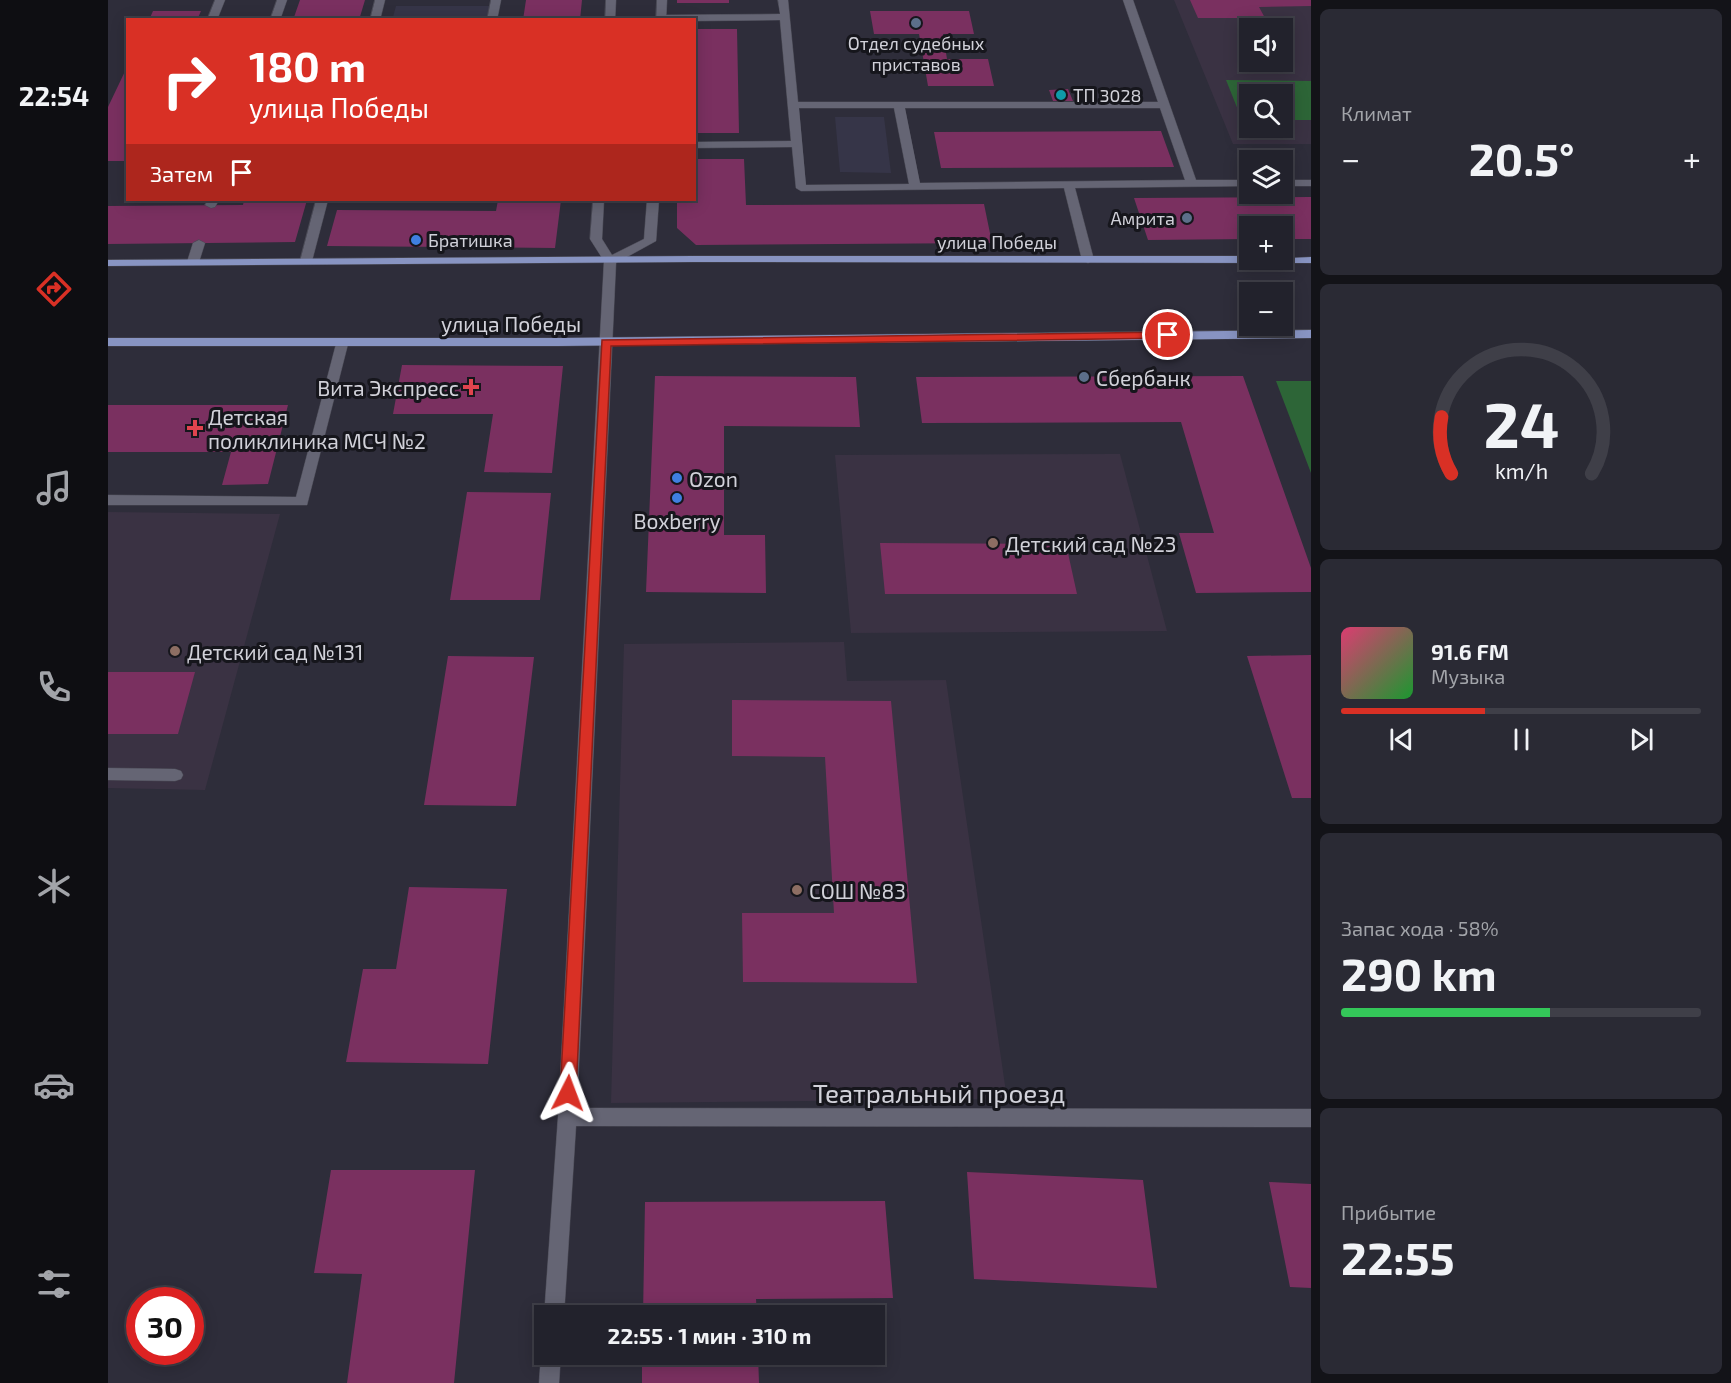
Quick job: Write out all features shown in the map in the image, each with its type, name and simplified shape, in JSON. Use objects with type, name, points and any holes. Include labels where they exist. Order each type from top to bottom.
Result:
[{"type":"main road","name":"улица Победы","points":[[108,263],[693,259],[1311,260]]},
{"type":"main road","name":"улица Победы","points":[[108,342],[342,344],[1311,334]]},
{"type":"street","points":[[213,18],[220,0]]},
{"type":"street","points":[[276,18],[282,0]]},
{"type":"street","points":[[376,18],[380,0]]},
{"type":"street","points":[[492,18],[496,0]]},
{"type":"street","points":[[609,18],[611,0]]},
{"type":"street","points":[[661,18],[662,0]]},
{"type":"street","points":[[783,0],[801,188],[1239,183]]},
{"type":"street","points":[[1128,0],[1191,183]]},
{"type":"street","points":[[696,18],[785,17]]},
{"type":"street","points":[[793,105],[1163,105]]},
{"type":"street","points":[[899,106],[915,187]]},
{"type":"street","points":[[696,145],[797,144]]},
{"type":"street","points":[[1293,183],[1311,183]]},
{"type":"street","points":[[1069,186],[1088,260]]},
{"type":"street","points":[[306,261],[322,201]]},
{"type":"street","points":[[555,1305],[567,1117],[610,261],[596,239],[598,201]]},
{"type":"street","points":[[610,261],[651,241],[652,201]]},
{"type":"street","points":[[193,262],[199,243]]},
{"type":"street","points":[[108,500],[302,502],[342,344]]},
{"type":"street","points":[[108,774],[175,776]]},
{"type":"street","name":"Театральный проезд","points":[[567,1117],[1311,1118]]},
{"type":"street","points":[[549,1383],[550,1365]]},
{"type":"shaded area","points":[[1174,0],[1311,0],[1311,144],[1233,144]]},
{"type":"shaded area","points":[[396,6],[490,6],[488,17],[393,17]]},
{"type":"shaded area","points":[[835,117],[884,117],[891,173],[840,172]]},
{"type":"shaded area","name":"Детский сад №23","points":[[1120,454],[1167,631],[851,633],[835,455]]},
{"type":"shaded area","name":"Детский сад №131","points":[[108,512],[280,514],[205,790],[108,788]]},
{"type":"shaded area","name":"СОШ №83","points":[[844,642],[847,681],[946,680],[1007,1099],[611,1103],[624,644]]},
{"type":"green space","points":[[1226,80],[1311,81],[1311,120],[1293,120],[1293,84],[1239,84],[1239,112]]},
{"type":"green space","points":[[1276,381],[1311,381],[1311,473]]},
{"type":"building","points":[[300,0],[365,0],[360,18],[294,18]]},
{"type":"building","points":[[526,0],[582,0],[580,18],[523,18]]},
{"type":"building","points":[[677,0],[729,0],[729,3],[677,3]]},
{"type":"building","points":[[1190,0],[1311,0],[1311,6],[1259,7],[1265,18],[1198,18]]},
{"type":"building","points":[[153,11],[201,11],[198,18],[150,18]]},
{"type":"building","points":[[870,11],[969,11],[974,34],[943,34],[947,59],[988,59],[994,86],[928,86],[919,34],[874,34]]},
{"type":"building","points":[[696,29],[737,29],[739,133],[696,133]]},
{"type":"building","points":[[126,69],[126,161],[108,161],[108,107]]},
{"type":"building","name":"ТП 3028","points":[[1068,89],[1073,101],[1053,101],[1049,90]]},
{"type":"building","points":[[1161,131],[1174,167],[941,168],[934,132]]},
{"type":"building","points":[[696,159],[744,159],[746,205],[984,204],[992,243],[696,245],[677,228],[677,201],[696,201]]},
{"type":"building","points":[[1239,197],[1239,204],[1293,204],[1293,197],[1311,197],[1311,239],[1293,239],[1293,216],[1239,216],[1239,239],[1148,240],[1134,198]]},
{"type":"building","points":[[244,201],[307,201],[295,242],[108,244],[108,206],[243,205]]},
{"type":"building","points":[[498,201],[561,201],[555,248],[327,246],[337,210],[496,211]]},
{"type":"building","points":[[402,365],[563,366],[552,473],[484,472],[493,414],[393,414]]},
{"type":"building","points":[[655,376],[856,377],[860,427],[724,426],[724,535],[765,535],[766,593],[646,592]]},
{"type":"building","points":[[1243,376],[1311,568],[1311,592],[1196,593],[1179,533],[1214,533],[1181,422],[922,423],[916,377]]},
{"type":"building","name":"Детская поликлиника МСЧ №2","points":[[108,405],[288,405],[268,484],[222,485],[231,452],[108,452]]},
{"type":"building","points":[[467,492],[551,493],[540,600],[450,600]]},
{"type":"building","points":[[880,543],[1066,544],[1077,594],[885,594]]},
{"type":"building","points":[[1311,655],[1311,798],[1292,798],[1247,656]]},
{"type":"building","points":[[448,656],[534,657],[516,806],[424,805]]},
{"type":"building","points":[[108,672],[195,672],[178,734],[108,734]]},
{"type":"building","points":[[732,700],[891,701],[917,983],[743,982],[742,913],[834,913],[825,757],[732,756]]},
{"type":"building","points":[[409,887],[507,889],[488,1064],[346,1062],[363,969],[396,969]]},
{"type":"building","points":[[331,1170],[475,1170],[454,1383],[347,1383],[362,1274],[314,1273]]},
{"type":"building","points":[[967,1172],[1143,1180],[1157,1288],[974,1279]]},
{"type":"building","points":[[1269,1182],[1311,1184],[1311,1288],[1290,1287]]},
{"type":"building","points":[[885,1201],[893,1298],[756,1299],[756,1305],[643,1305],[645,1202]]},
{"type":"building","points":[[642,1365],[758,1365],[759,1383],[642,1383]]},
{"type":"place","name":"Отдел судебных приставов","points":[[916,23]]},
{"type":"place","name":"ТП 3028","points":[[1061,95]]},
{"type":"place","name":"Амрита","points":[[1187,218]]},
{"type":"place","name":"Братишка","points":[[416,240]]},
{"type":"place","name":"Сбербанк","points":[[1084,377]]},
{"type":"place","name":"Вита Экспресс","points":[[471,387]]},
{"type":"place","name":"Детская поликлиника МСЧ №2","points":[[195,428]]},
{"type":"place","name":"Ozon","points":[[677,478]]},
{"type":"place","name":"Boxberry","points":[[677,498]]},
{"type":"place","name":"Детский сад №23","points":[[993,543]]},
{"type":"place","name":"Детский сад №131","points":[[175,651]]},
{"type":"place","name":"СОШ №83","points":[[797,890]]},
{"type":"route","points":[[568,1093],[606,342],[1168,335]]}]
